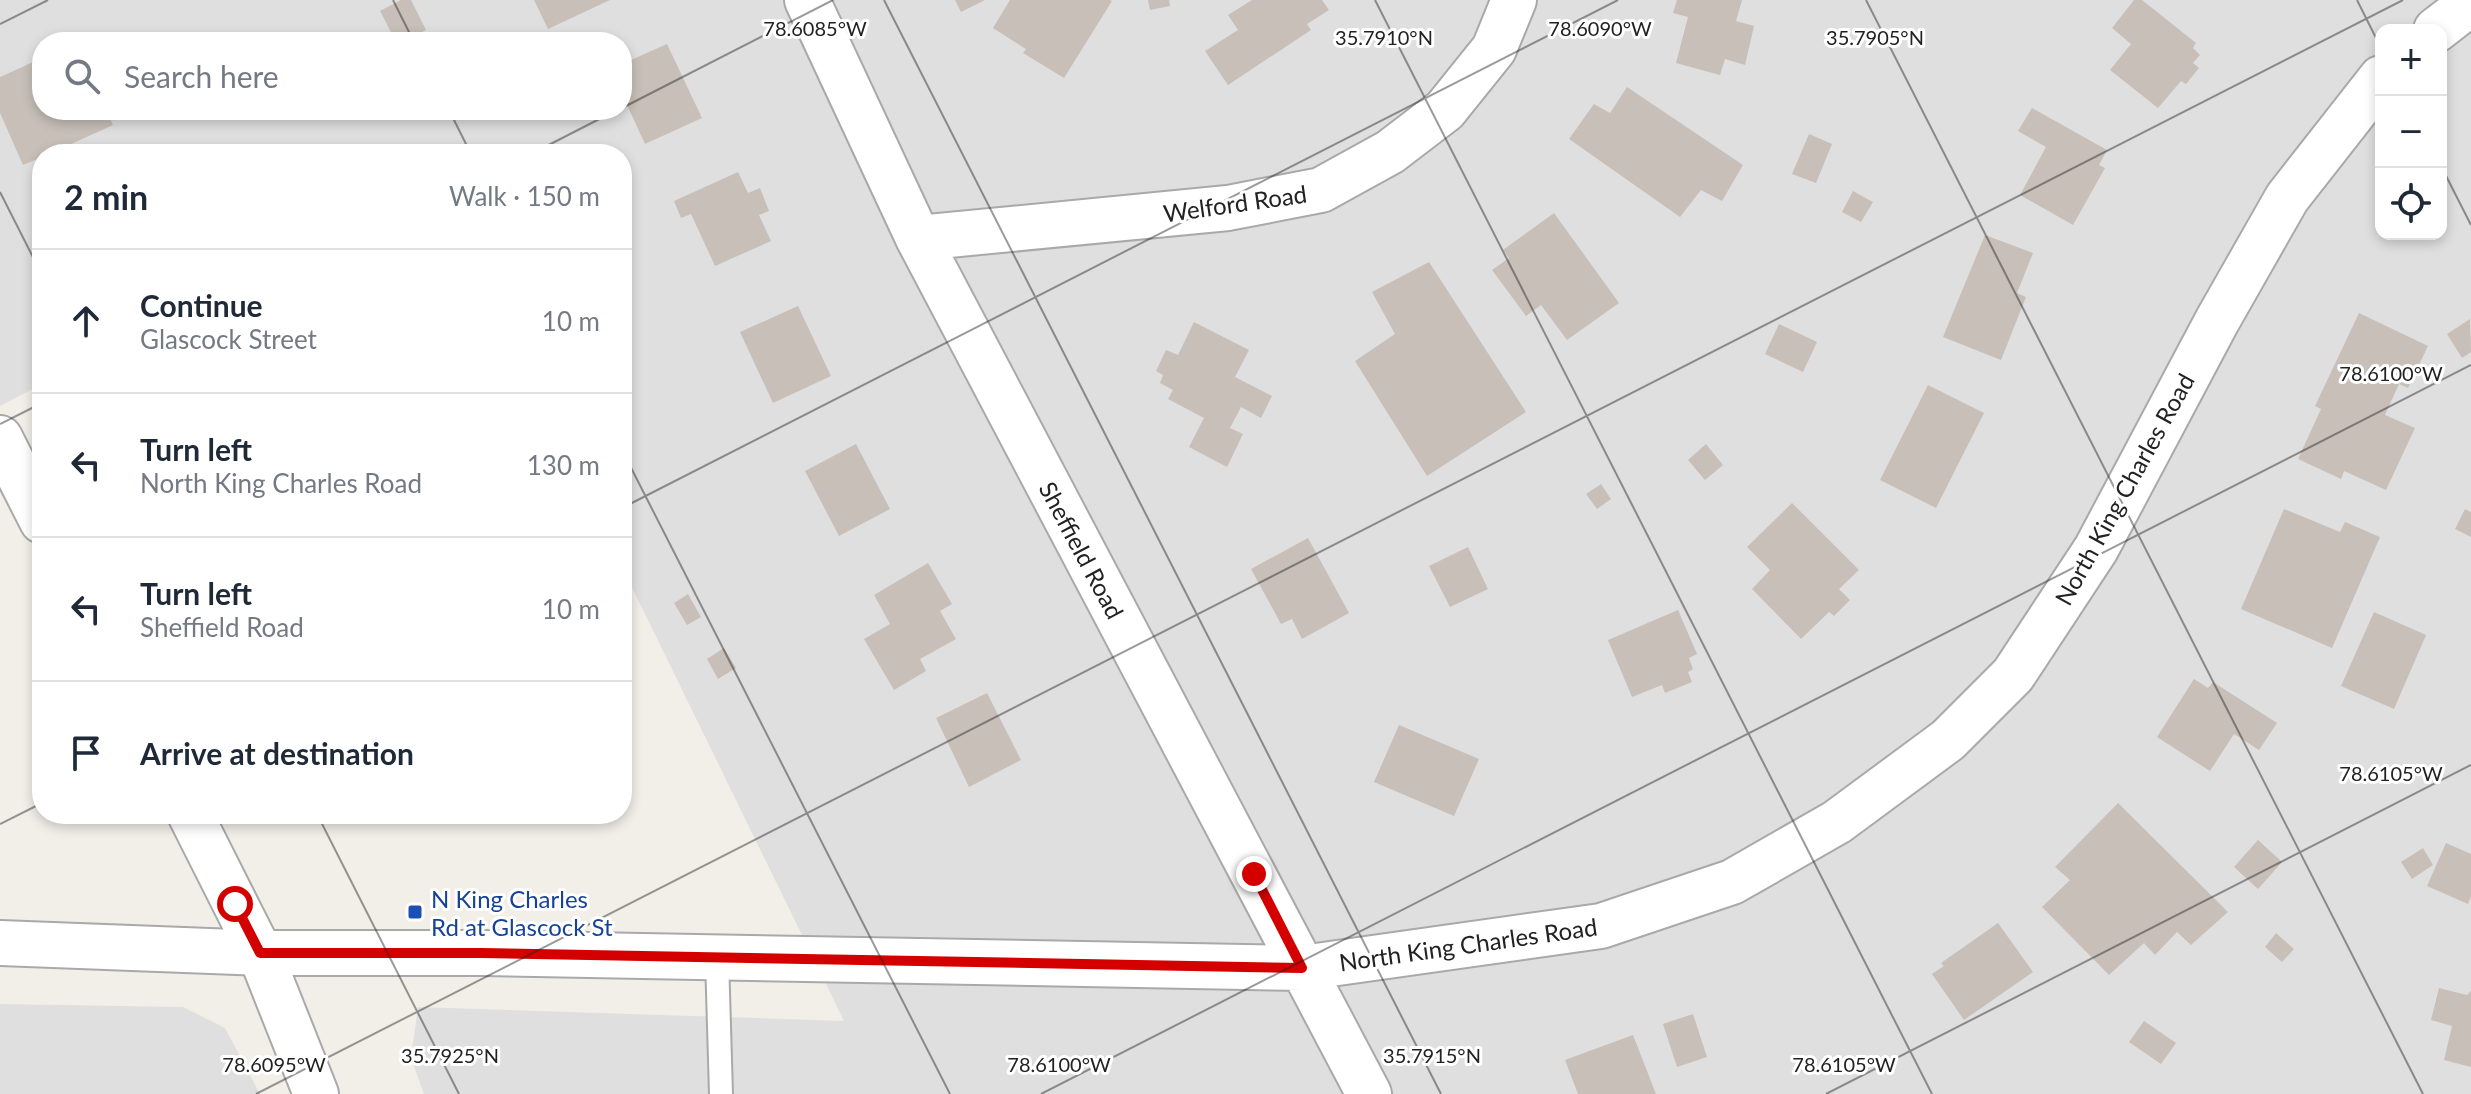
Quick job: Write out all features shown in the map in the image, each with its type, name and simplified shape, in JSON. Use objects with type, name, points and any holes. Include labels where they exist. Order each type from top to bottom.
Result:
[{"type":"street","name":"Sheffield Road","points":[[807,0],[918,238],[1369,1094]]},
{"type":"street","name":"Welford Road","points":[[918,238],[1228,208],[1321,190],[1390,152],[1445,110],[1494,49],[1514,0]]},
{"type":"street","points":[[2444,24],[2471,3]]},
{"type":"street","name":"North King Charles Road","points":[[0,943],[260,953],[481,953],[1302,968],[1601,926],[1732,882],[1837,822],[1948,740],[2013,675],[2096,549],[2217,321],[2287,198],[2375,86]]},
{"type":"street","points":[[0,438],[32,501]]},
{"type":"street","points":[[195,824],[260,953],[316,1094]]},
{"type":"lane","points":[[717,958],[721,1094]]},
{"type":"shaded area","points":[[0,0],[2471,0],[2471,1094],[424,1094],[411,1058],[418,1007],[844,1021],[632,587],[632,144],[32,144],[32,389],[0,406]]},
{"type":"shaded area","points":[[0,1004],[183,1007],[225,1028],[260,1094],[0,1094]]},
{"type":"building","points":[[401,0],[411,0],[426,30],[391,32],[380,11]]},
{"type":"building","points":[[534,0],[610,0],[548,29]]},
{"type":"building","points":[[955,0],[985,0],[961,12]]},
{"type":"building","points":[[1010,0],[1112,1],[1064,78],[1023,53],[1026,49],[993,28]]},
{"type":"building","points":[[1148,0],[1169,0],[1170,6],[1150,10]]},
{"type":"building","points":[[1252,0],[1322,0],[1329,10],[1307,24],[1311,30],[1228,85],[1205,51],[1238,30],[1228,15]]},
{"type":"building","points":[[1677,0],[1742,0],[1736,21],[1754,26],[1745,65],[1725,59],[1720,75],[1676,63],[1688,17],[1673,13]]},
{"type":"building","points":[[2134,0],[2142,0],[2196,43],[2193,48],[2200,55],[2193,63],[2199,68],[2186,84],[2181,81],[2158,108],[2110,70],[2131,44],[2112,28]]},
{"type":"building","points":[[667,44],[702,118],[645,144],[632,116],[632,60]]},
{"type":"building","points":[[32,63],[32,120],[111,120],[113,125],[71,144],[32,144],[32,161],[23,165],[0,113],[0,77]]},
{"type":"building","points":[[1627,87],[1743,165],[1722,201],[1701,190],[1680,217],[1569,139],[1594,104],[1610,113]]},
{"type":"building","points":[[2032,108],[2107,150],[2099,165],[2105,168],[2073,225],[2020,195],[2046,147],[2018,131]]},
{"type":"building","points":[[1809,134],[1832,144],[1816,183],[1792,174]]},
{"type":"building","points":[[738,172],[748,193],[760,188],[769,211],[759,215],[771,241],[715,266],[691,214],[681,218],[674,201]]},
{"type":"building","points":[[1853,191],[1873,202],[1861,222],[1842,212]]},
{"type":"building","points":[[1554,213],[1619,303],[1567,340],[1541,305],[1526,316],[1492,270],[1509,258],[1503,250]]},
{"type":"building","points":[[1985,235],[2033,253],[2017,293],[2026,297],[2001,360],[1943,337]]},
{"type":"building","points":[[1429,262],[1526,412],[1427,476],[1355,361],[1395,334],[1372,292]]},
{"type":"building","points":[[798,306],[831,376],[773,403],[740,332]]},
{"type":"building","points":[[2359,313],[2428,346],[2408,388],[2399,384],[2385,415],[2415,428],[2386,490],[2344,471],[2341,479],[2298,459],[2321,409],[2315,406]]},
{"type":"building","points":[[2470,319],[2471,352],[2462,358],[2447,334]]},
{"type":"building","points":[[1194,322],[1249,350],[1235,377],[1272,396],[1261,418],[1241,407],[1230,428],[1243,434],[1227,467],[1189,447],[1204,418],[1168,399],[1173,390],[1160,383],[1163,375],[1156,371],[1166,350],[1178,355]]},
{"type":"building","points":[[1779,324],[1817,342],[1803,372],[1765,354]]},
{"type":"building","points":[[1928,385],[1984,413],[1936,508],[1880,480]]},
{"type":"building","points":[[856,444],[890,509],[839,536],[805,471]]},
{"type":"building","points":[[1706,444],[1723,465],[1705,480],[1688,460]]},
{"type":"building","points":[[1601,484],[1611,499],[1597,509],[1586,494]]},
{"type":"building","points":[[1792,503],[1859,570],[1839,589],[1850,600],[1834,616],[1829,612],[1801,639],[1752,589],[1770,570],[1747,547]]},
{"type":"building","points":[[2284,509],[2340,532],[2345,522],[2380,537],[2332,648],[2241,609]]},
{"type":"building","points":[[2465,509],[2471,512],[2471,537],[2455,529]]},
{"type":"building","points":[[1308,538],[1349,613],[1302,639],[1292,619],[1281,624],[1251,569]]},
{"type":"building","points":[[1468,547],[1488,589],[1450,607],[1429,566]]},
{"type":"building","points":[[928,563],[952,604],[940,611],[956,639],[920,659],[926,671],[894,690],[864,639],[890,624],[874,595]]},
{"type":"building","points":[[688,594],[701,617],[687,625],[674,603]]},
{"type":"building","points":[[1678,610],[1697,654],[1689,658],[1693,669],[1688,672],[1692,682],[1665,693],[1662,685],[1632,697],[1608,640]]},
{"type":"building","points":[[2374,612],[2426,635],[2394,709],[2341,686]]},
{"type":"building","points":[[724,648],[736,668],[718,679],[707,659]]},
{"type":"building","points":[[2194,679],[2208,688],[2213,682],[2277,723],[2259,750],[2234,734],[2210,771],[2157,737]]},
{"type":"building","points":[[987,693],[1021,760],[969,787],[936,718]]},
{"type":"building","points":[[1399,725],[1479,759],[1454,816],[1374,782]]},
{"type":"building","points":[[2118,803],[2228,912],[2191,945],[2177,932],[2155,955],[2144,943],[2109,975],[2042,907],[2070,880],[2055,867]]},
{"type":"building","points":[[2258,840],[2282,862],[2258,889],[2234,867]]},
{"type":"building","points":[[2446,843],[2471,854],[2471,896],[2468,904],[2427,886]]},
{"type":"building","points":[[2423,848],[2433,865],[2412,879],[2401,862]]},
{"type":"building","points":[[1998,923],[2033,972],[1964,1020],[1932,974],[1944,966],[1941,963]]},
{"type":"building","points":[[2276,933],[2294,949],[2282,962],[2265,947]]},
{"type":"building","points":[[2439,988],[2467,995],[2471,991],[2471,1067],[2444,1060],[2452,1026],[2431,1020]]},
{"type":"building","points":[[1693,1014],[1707,1057],[1677,1067],[1663,1024]]},
{"type":"building","points":[[2144,1021],[2176,1043],[2161,1064],[2129,1042]]},
{"type":"building","points":[[1633,1035],[1656,1094],[1578,1094],[1565,1060]]},
{"type":"place","name":"N King Charles Rd at Glascock St","points":[[415,912]]},
{"type":"route","points":[[235,904],[260,953],[481,953],[1302,968],[1254,874]]}]
